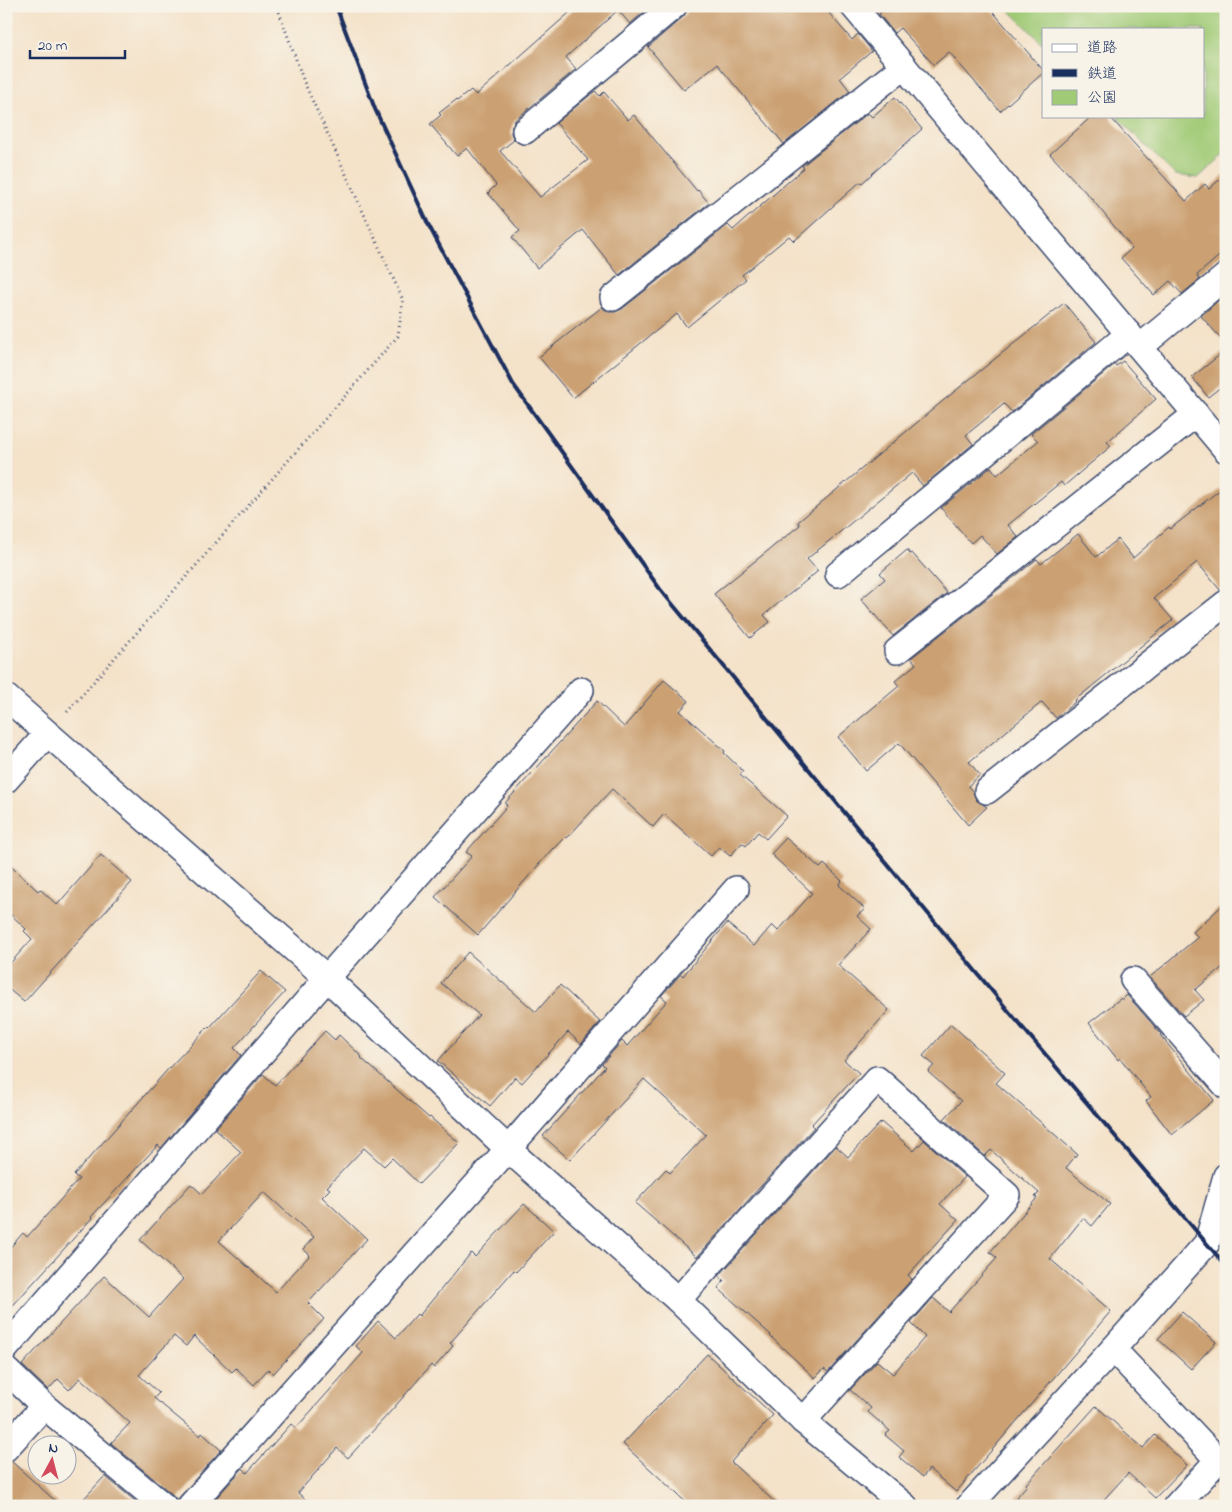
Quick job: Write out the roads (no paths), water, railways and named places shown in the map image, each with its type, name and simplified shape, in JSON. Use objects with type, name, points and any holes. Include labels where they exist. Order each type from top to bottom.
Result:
[{"type":"street","points":[[525,131],[674,6]]},
{"type":"street","points":[[853,6],[1226,450]]},
{"type":"street","points":[[613,298],[904,66]]},
{"type":"street","points":[[838,574],[1134,341],[1226,276]]},
{"type":"street","points":[[897,651],[1196,414]]},
{"type":"street","points":[[986,791],[1226,603]]},
{"type":"street","points":[[6,1348],[327,978],[581,690]]},
{"type":"street","points":[[6,697],[327,978],[508,1148],[678,1300],[803,1421],[905,1506]]},
{"type":"street","points":[[6,780],[48,734]]},
{"type":"street","points":[[190,1506],[736,890]]},
{"type":"street","points":[[1133,980],[1226,1086]]},
{"type":"street","points":[[678,1300],[877,1079],[1006,1195],[803,1421]]},
{"type":"street","points":[[968,1506],[1113,1349],[1207,1243],[1226,1176]]},
{"type":"street","points":[[1113,1349],[1218,1460],[1176,1506]]},
{"type":"street","points":[[6,1370],[44,1406],[164,1506]]},
{"type":"street","points":[[6,1448],[44,1406]]},
{"type":"railway","points":[[336,6],[375,109],[429,226],[513,384],[660,589],[1011,1014],[1226,1266]]}]
